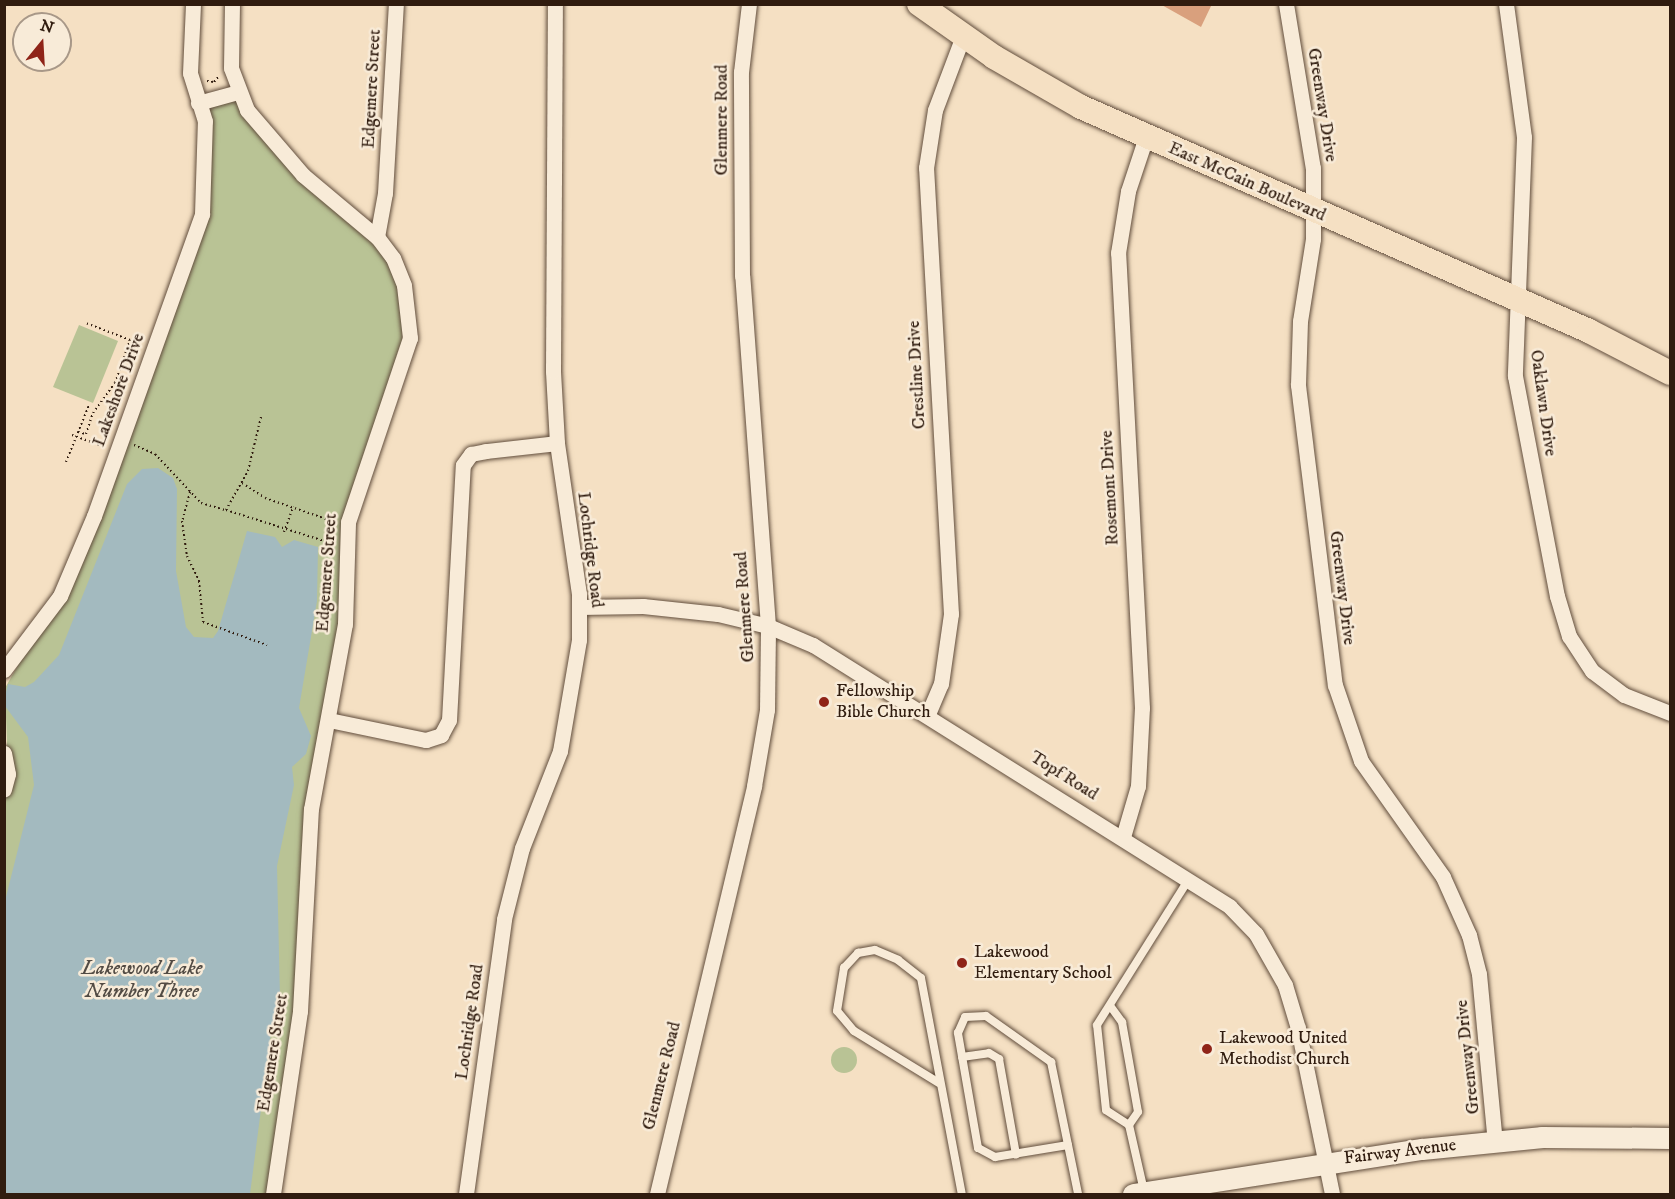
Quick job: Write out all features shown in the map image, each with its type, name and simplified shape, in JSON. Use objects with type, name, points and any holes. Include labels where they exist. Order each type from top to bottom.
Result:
[{"type":"main road","name":"East McCain Boulevard","points":[[919,4],[963,36],[1041,85],[1146,137],[1589,331],[1671,374]]},
{"type":"main road","name":"East McCain Boulevard","points":[[1589,331],[1671,359]]},
{"type":"street","name":"Lakeshore Drive","points":[[4,670],[60,596],[121,438],[202,214],[206,152],[205,121],[190,73],[193,4]]},
{"type":"street","points":[[232,4],[231,68],[238,92],[247,110],[303,174],[376,237]]},
{"type":"street","name":"Edgemere Street","points":[[273,1194],[300,1011],[306,850],[345,624],[348,522],[410,338],[404,285],[393,258],[376,237],[385,193],[396,4]]},
{"type":"street","name":"Lochridge Road","points":[[466,1194],[504,919],[522,848],[549,785],[569,718],[579,607],[557,443],[552,359],[555,4]]},
{"type":"street","name":"Glenmere Road","points":[[657,1194],[754,786],[767,710],[768,627],[744,348],[741,72],[749,4]]},
{"type":"street","name":"Greenway Drive","points":[[1286,4],[1312,168],[1313,211],[1298,385],[1335,686],[1361,761],[1438,869],[1469,935],[1479,974],[1495,1142]]},
{"type":"street","name":"Oaklawn Drive","points":[[1506,4],[1524,137],[1515,356],[1519,406],[1567,629],[1582,658],[1610,687],[1671,713]]},
{"type":"street","name":"Crestline Drive","points":[[928,714],[941,684],[951,614],[926,168],[935,110],[963,36]]},
{"type":"street","points":[[198,103],[238,92]]},
{"type":"street","name":"Rosemont Drive","points":[[1123,837],[1138,786],[1142,708],[1118,253],[1128,191],[1146,137]]},
{"type":"street","points":[[329,720],[426,740],[441,735],[449,720],[463,465],[471,454],[557,443]]},
{"type":"street","name":"Topf Road","points":[[579,607],[683,608],[768,627],[845,662],[1190,879],[1247,923],[1277,968],[1296,1020],[1332,1194]]},
{"type":"street","points":[[4,753],[8,774],[4,789]]},
{"type":"street","name":"Fairway Avenue","points":[[1139,1193],[1324,1161],[1495,1142],[1601,1135],[1671,1138]]},
{"type":"lane","points":[[1129,1125],[1106,1110],[1096,1025],[1111,1007],[1190,879]]},
{"type":"lane","points":[[939,1083],[854,1031],[837,1011],[844,968],[858,953],[875,950],[898,960],[921,978],[939,1083],[962,1194]]},
{"type":"lane","points":[[1111,1007],[1122,1022],[1138,1112],[1129,1125],[1139,1193]]},
{"type":"lane","points":[[1068,1145],[995,1157],[978,1148],[962,1057],[960,1024],[972,1015],[986,1016],[1043,1052],[1051,1062],[1068,1145],[1078,1194]]},
{"type":"lane","points":[[962,1057],[989,1053],[999,1059],[1016,1154]]},
{"type":"path","points":[[202,79],[214,82],[221,70]]},
{"type":"path","points":[[78,432],[86,434],[93,413],[115,383],[130,340],[86,323]]},
{"type":"path","points":[[66,462],[89,405]]},
{"type":"path","points":[[226,510],[242,483],[261,417]]},
{"type":"path","points":[[72,435],[106,447]]},
{"type":"path","points":[[121,438],[155,454],[201,503],[276,524],[284,532],[347,548]]},
{"type":"path","points":[[242,483],[265,498],[320,519],[348,522]]},
{"type":"path","points":[[190,492],[182,521],[188,556],[199,581],[202,622],[267,645]]},
{"type":"path","points":[[284,532],[293,507]]},
{"type":"green space","points":[[238,92],[247,110],[377,237],[408,302],[394,398],[352,503],[348,589],[311,809],[305,965],[275,1194],[5,1194],[4,785],[8,774],[5,688],[44,620],[115,457],[202,214],[198,103]]},
{"type":"green space","points":[[79,325],[118,341],[93,403],[53,387]]},
{"type":"green space","points":[[844,1047],[853,1051],[857,1060],[853,1069],[844,1073],[835,1069],[831,1060],[835,1051]]},
{"type":"water","name":"Lakewood Lake Number Three","points":[[158,468],[173,478],[177,489],[176,571],[186,627],[194,637],[213,638],[218,631],[247,531],[275,537],[282,547],[294,540],[318,547],[317,601],[299,708],[311,736],[306,754],[292,767],[294,785],[277,866],[280,998],[271,1032],[250,1194],[5,1194],[5,901],[34,785],[28,737],[5,706],[5,696],[8,684],[25,687],[34,682],[59,655],[127,484],[142,469]]},
{"type":"building","points":[[1160,4],[1212,4],[1201,27]]},
{"type":"place","name":"Fellowship Bible Church","points":[[824,702]]},
{"type":"place","name":"Lakewood Elementary School","points":[[962,963]]},
{"type":"place","name":"Lakewood United Methodist Church","points":[[1207,1049]]}]
